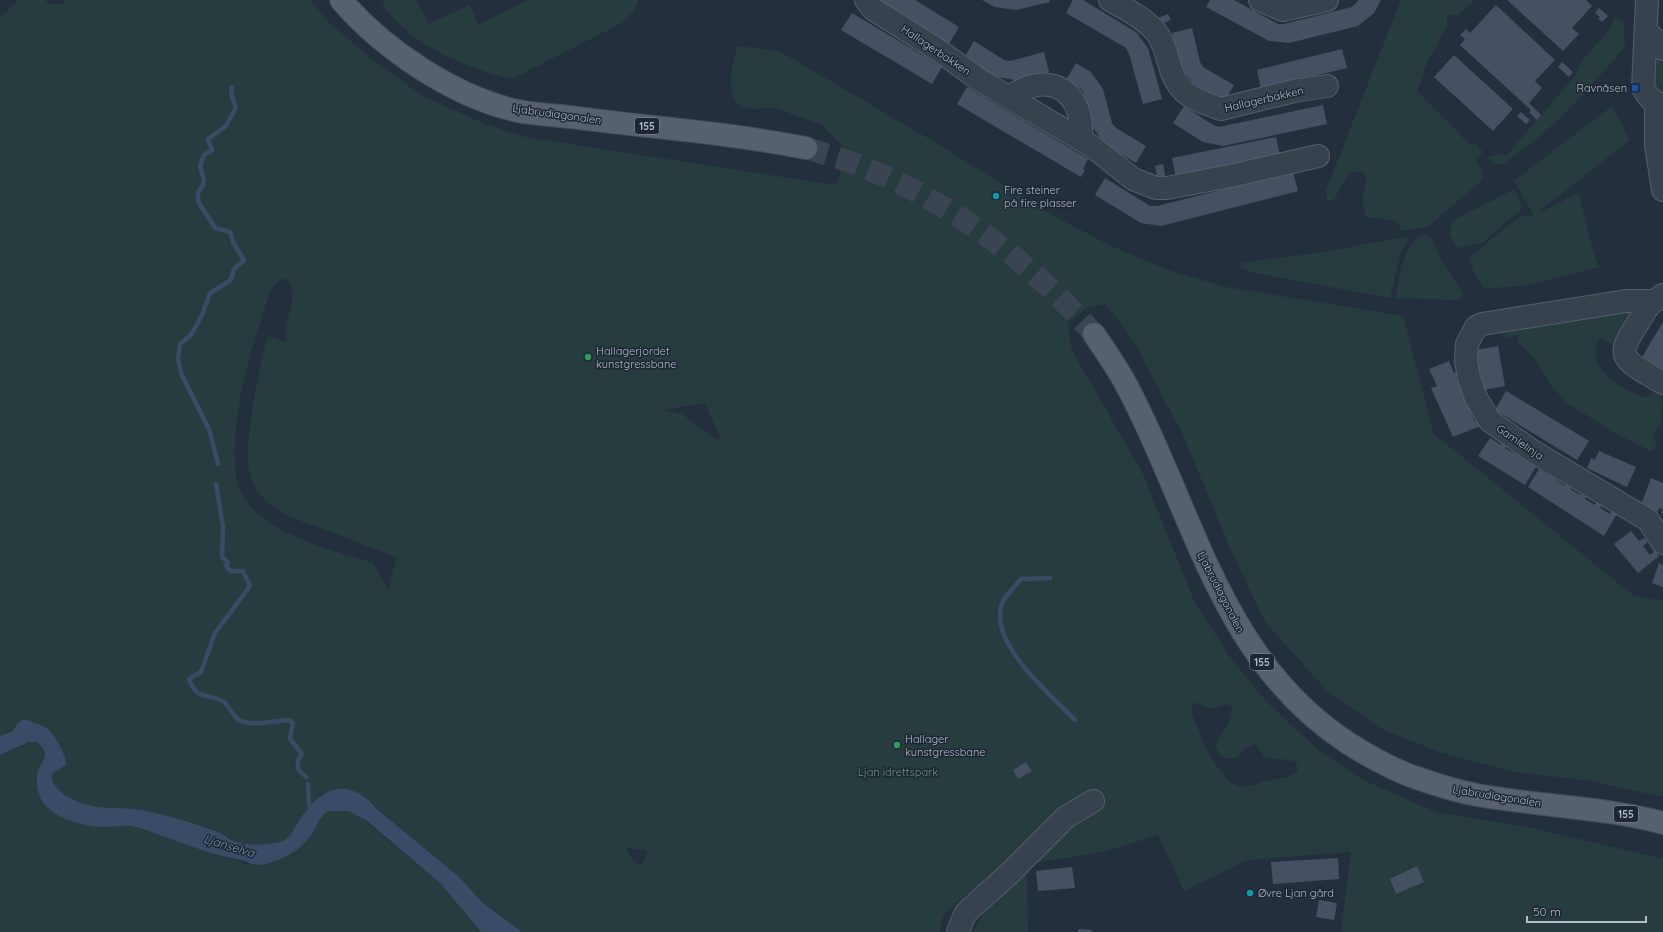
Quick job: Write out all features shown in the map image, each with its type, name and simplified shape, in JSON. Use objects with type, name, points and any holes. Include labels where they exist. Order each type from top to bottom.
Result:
[{"type":"main road","name":"Ljabrudiagonalen","points":[[341,0],[388,46],[428,73],[464,91],[518,111],[749,138],[806,148]]},
{"type":"main road","name":"Ljabrudiagonalen","points":[[1094,334],[1128,388],[1226,606],[1260,660],[1288,694],[1312,717],[1341,739],[1386,766],[1445,787],[1475,794],[1525,802],[1614,812],[1663,823]]},
{"type":"street","name":"Hallagerbakken","points":[[866,0],[873,9],[941,52],[978,79],[1081,139],[1133,179],[1156,188],[1167,188],[1230,176],[1318,156]]},
{"type":"street","name":"Hallagerbakken","points":[[1110,0],[1136,15],[1156,32],[1165,50],[1173,78],[1181,90],[1212,106],[1221,109],[1294,91],[1327,86]]},
{"type":"street","points":[[1260,0],[1284,10],[1328,0]]},
{"type":"street","points":[[1647,0],[1643,88],[1651,100],[1660,104],[1656,145],[1663,190]]},
{"type":"street","points":[[1646,30],[1663,50]]},
{"type":"street","points":[[1010,97],[1020,90],[1039,84],[1051,84],[1065,91],[1072,97],[1077,106],[1082,127],[1081,139]]},
{"type":"street","name":"Gamlelinja","points":[[1658,298],[1624,345],[1623,353],[1627,360],[1637,368],[1663,383]]},
{"type":"street","name":"Gamlelinja","points":[[1658,298],[1626,301],[1482,324],[1476,327],[1467,344],[1466,360],[1469,378],[1476,398],[1490,421],[1534,452],[1656,522],[1663,543]]},
{"type":"street","points":[[958,932],[965,914],[1009,874],[1066,817],[1093,801]]},
{"type":"green space","name":"Ljan idrettspark","points":[[18,0],[45,0],[49,4],[63,4],[66,0],[310,0],[329,23],[373,60],[424,97],[486,124],[525,137],[835,185],[841,172],[842,145],[822,125],[775,108],[748,109],[735,102],[731,74],[738,46],[779,51],[943,147],[1043,210],[1113,247],[1171,271],[1226,287],[1403,316],[1434,434],[1634,596],[1663,601],[1663,797],[1591,781],[1515,772],[1442,753],[1384,730],[1328,692],[1266,623],[1232,553],[1184,437],[1134,342],[1106,304],[1087,308],[1068,323],[1071,349],[1143,474],[1195,603],[1232,660],[1267,702],[1319,751],[1365,781],[1436,812],[1533,828],[1663,859],[1663,932],[1341,932],[1351,852],[1247,860],[1184,891],[1158,835],[1104,852],[1027,864],[1028,932],[973,932],[989,904],[1024,865],[976,887],[943,915],[940,932],[522,932],[483,903],[458,876],[378,810],[374,804],[321,796],[302,816],[293,832],[287,839],[279,843],[255,845],[236,842],[211,829],[163,815],[95,807],[68,797],[54,785],[52,780],[52,774],[66,765],[38,724],[21,720],[13,731],[0,736],[0,17]],"holes":[[[286,278],[290,283],[293,296],[285,330],[287,342],[268,336],[250,421],[248,455],[251,477],[261,496],[270,505],[278,510],[303,522],[397,557],[388,590],[373,563],[321,547],[287,533],[257,512],[245,499],[239,487],[236,474],[235,435],[237,415],[245,374],[270,294],[276,284]],[[705,403],[721,439],[714,438],[682,414],[664,410]],[[1198,703],[1209,708],[1216,708],[1227,704],[1232,707],[1230,718],[1216,746],[1220,756],[1227,759],[1238,757],[1244,748],[1256,744],[1265,758],[1296,762],[1298,772],[1286,777],[1243,787],[1236,785],[1221,772],[1208,751],[1191,708],[1193,704]],[[625,847],[647,851],[643,863],[639,865],[634,862]]]},
{"type":"green space","points":[[386,0],[416,0],[429,24],[469,5],[479,24],[528,0],[639,0],[634,10],[620,24],[512,79],[476,69],[458,62],[424,44],[394,20],[382,5]]},
{"type":"green space","points":[[1401,0],[1474,0],[1457,16],[1447,14],[1447,26],[1428,61],[1417,91],[1471,146],[1475,143],[1483,152],[1475,160],[1483,172],[1483,179],[1428,227],[1401,231],[1397,221],[1366,217],[1362,199],[1366,182],[1364,171],[1350,172],[1333,201],[1327,200],[1326,190]]},
{"type":"green space","points":[[1614,18],[1623,20],[1625,47],[1576,102],[1536,140],[1504,163],[1494,163],[1488,157],[1500,153],[1506,156],[1576,75],[1583,60],[1601,40],[1611,26]]},
{"type":"green space","points":[[1655,56],[1658,57],[1663,63],[1663,95],[1655,91],[1652,77]]},
{"type":"green space","points":[[1612,106],[1630,140],[1536,214],[1579,193],[1591,244],[1599,267],[1523,286],[1485,289],[1475,276],[1469,257],[1520,216],[1534,215],[1514,181]]},
{"type":"green space","points":[[1515,189],[1522,208],[1483,243],[1457,248],[1451,235],[1450,229],[1452,221]]},
{"type":"green space","points":[[1424,235],[1428,235],[1432,238],[1441,260],[1463,293],[1462,298],[1458,300],[1396,298],[1406,253],[1416,239]]},
{"type":"green space","points":[[1410,236],[1400,255],[1390,298],[1251,272],[1240,267],[1242,263],[1247,262],[1317,253]]},
{"type":"green space","points":[[1639,309],[1615,346],[1599,338],[1596,347],[1596,356],[1597,362],[1604,373],[1631,392],[1644,398],[1654,392],[1662,398],[1661,423],[1656,428],[1653,436],[1657,440],[1654,449],[1650,451],[1613,432],[1566,402],[1550,384],[1535,358],[1518,343],[1518,337],[1521,334],[1504,338],[1501,327]]},
{"type":"green space","points":[[33,741],[42,746],[44,758],[38,771],[51,809],[75,822],[88,825],[137,827],[252,865],[268,864],[284,858],[292,853],[311,836],[320,819],[328,811],[349,811],[357,814],[440,883],[481,932],[0,932],[0,755]]},
{"type":"water","name":"Ljanselva","points":[[24,719],[45,727],[59,744],[66,761],[66,765],[52,774],[52,780],[54,785],[68,797],[92,806],[142,810],[190,822],[218,832],[236,842],[259,845],[281,842],[292,833],[302,816],[311,805],[329,791],[339,789],[358,793],[458,876],[483,903],[522,932],[481,932],[440,883],[367,821],[349,811],[328,811],[320,819],[311,836],[302,846],[285,857],[261,865],[210,852],[132,826],[103,827],[80,824],[64,818],[57,815],[45,805],[39,794],[37,775],[45,753],[37,742],[29,742],[0,755],[0,736],[13,731],[18,723]]},
{"type":"building","points":[[876,0],[915,0],[959,27],[949,44]]},
{"type":"building","points":[[982,0],[1049,0],[1050,2],[1016,10],[995,7]]},
{"type":"building","points":[[1073,0],[1083,0],[1136,32],[1148,48],[1162,99],[1143,104],[1126,48],[1066,13]]},
{"type":"building","points":[[1210,0],[1234,0],[1278,24],[1284,24],[1352,7],[1359,0],[1381,0],[1374,13],[1358,26],[1289,43],[1269,41],[1206,7]]},
{"type":"building","points":[[1507,0],[1586,0],[1592,6],[1572,28],[1579,34],[1563,51]]},
{"type":"building","points":[[1496,5],[1555,60],[1535,81],[1542,88],[1529,103],[1541,115],[1537,120],[1529,112],[1531,110],[1460,45],[1465,39],[1460,35],[1466,29],[1470,33]]},
{"type":"building","points":[[1599,8],[1608,16],[1602,22],[1598,19],[1600,17],[1595,13]]},
{"type":"building","points":[[852,13],[942,67],[932,84],[841,30]]},
{"type":"building","points":[[1168,14],[1171,20],[1161,24],[1158,18]]},
{"type":"building","points":[[1192,28],[1200,62],[1203,67],[1234,85],[1224,102],[1194,84],[1181,67],[1172,33]]},
{"type":"building","points":[[974,41],[1004,60],[1010,61],[1044,52],[1049,72],[1015,80],[993,76],[964,58]]},
{"type":"building","points":[[1342,49],[1347,68],[1261,89],[1257,70]]},
{"type":"building","points":[[1454,55],[1513,109],[1493,131],[1434,77]]},
{"type":"building","points":[[1562,62],[1573,72],[1569,77],[1558,67]]},
{"type":"building","points":[[1076,63],[1091,72],[1103,89],[1112,123],[1116,128],[1146,146],[1136,163],[1106,145],[1093,128],[1084,94],[1081,89],[1066,80]]},
{"type":"building","points":[[967,87],[1088,159],[1081,177],[957,104]]},
{"type":"building","points":[[1323,105],[1327,124],[1223,146],[1203,142],[1173,123],[1184,106],[1213,125],[1219,127]]},
{"type":"building","points":[[1521,112],[1530,120],[1526,124],[1517,116]]},
{"type":"building","points":[[1276,137],[1280,156],[1176,178],[1172,158]]},
{"type":"building","points":[[1163,164],[1166,179],[1158,181],[1155,166]]},
{"type":"building","points":[[1293,172],[1298,191],[1161,226],[1141,223],[1095,195],[1105,178],[1150,206],[1157,206]]},
{"type":"building","points":[[1663,322],[1663,370],[1642,357]]},
{"type":"building","points":[[1498,346],[1505,386],[1483,390],[1476,350]]},
{"type":"building","points":[[1449,361],[1454,373],[1460,370],[1462,375],[1456,378],[1461,389],[1467,387],[1476,408],[1470,410],[1475,422],[1481,419],[1483,425],[1453,437],[1431,388],[1437,386],[1429,369]]},
{"type":"building","points":[[1506,391],[1589,441],[1577,460],[1495,410]]},
{"type":"building","points":[[1490,438],[1501,445],[1504,440],[1508,443],[1505,448],[1516,454],[1519,449],[1524,452],[1520,457],[1531,464],[1534,459],[1539,462],[1525,485],[1478,456]]},
{"type":"building","points":[[1599,451],[1636,467],[1627,487],[1587,468],[1591,458],[1595,460]]},
{"type":"building","points":[[1539,469],[1550,476],[1554,471],[1558,474],[1555,479],[1565,486],[1568,481],[1573,484],[1570,489],[1580,495],[1583,490],[1589,493],[1585,499],[1595,505],[1598,499],[1603,503],[1600,508],[1610,514],[1613,509],[1618,512],[1604,536],[1528,487]]},
{"type":"building","points":[[1651,478],[1663,483],[1663,509],[1659,508],[1658,512],[1641,505]]},
{"type":"building","points":[[1631,531],[1639,541],[1644,538],[1648,542],[1643,546],[1650,555],[1655,551],[1659,556],[1638,573],[1614,544]]},
{"type":"building","points":[[1659,563],[1663,565],[1663,587],[1652,583]]},
{"type":"building","points":[[1026,762],[1032,771],[1018,779],[1013,770]]},
{"type":"building","points":[[1338,858],[1339,879],[1273,884],[1271,862]]},
{"type":"building","points":[[1417,866],[1424,882],[1396,894],[1390,879]]},
{"type":"building","points":[[1072,867],[1075,888],[1038,891],[1036,871]]},
{"type":"building","points":[[1319,900],[1337,903],[1334,920],[1316,917]]},
{"type":"building","points":[[1078,929],[1092,930],[1091,932],[1078,932]]},
{"type":"waterway","points":[[218,464],[209,429],[181,373],[178,358],[180,344],[191,335],[202,315],[210,293],[231,280],[234,269],[244,260],[233,242],[230,232],[215,228],[198,201],[198,193],[204,180],[200,166],[204,155],[212,150],[208,139],[226,126],[236,107],[231,94],[232,87]]},
{"type":"waterway","points":[[216,484],[223,527],[222,557],[228,563],[226,565],[230,571],[243,571],[250,586],[215,633],[201,672],[189,679],[196,691],[200,694],[215,698],[225,703],[237,719],[241,721],[264,723],[288,720],[293,723],[290,739],[302,754],[298,760],[298,769],[306,777]]},
{"type":"waterway","points":[[1050,578],[1021,579],[1003,600],[1000,618],[1004,634],[1012,651],[1037,682],[1075,720]]},
{"type":"waterway","points":[[308,784],[309,804],[312,811]]},
{"type":"tunnel","points":[[806,148],[853,163],[887,177],[921,194],[953,213],[984,234],[1042,281],[1094,334]]},
{"type":"place","name":"Ravnåsen","points":[[1635,88]]},
{"type":"place","name":"Fire steiner på fire plasser","points":[[996,196]]},
{"type":"place","name":"Hallagerjordet kunstgressbane","points":[[588,357]]},
{"type":"place","name":"Hallager kunstgressbane","points":[[897,745]]},
{"type":"place","name":"Øvre Ljan gård","points":[[1250,893]]}]
